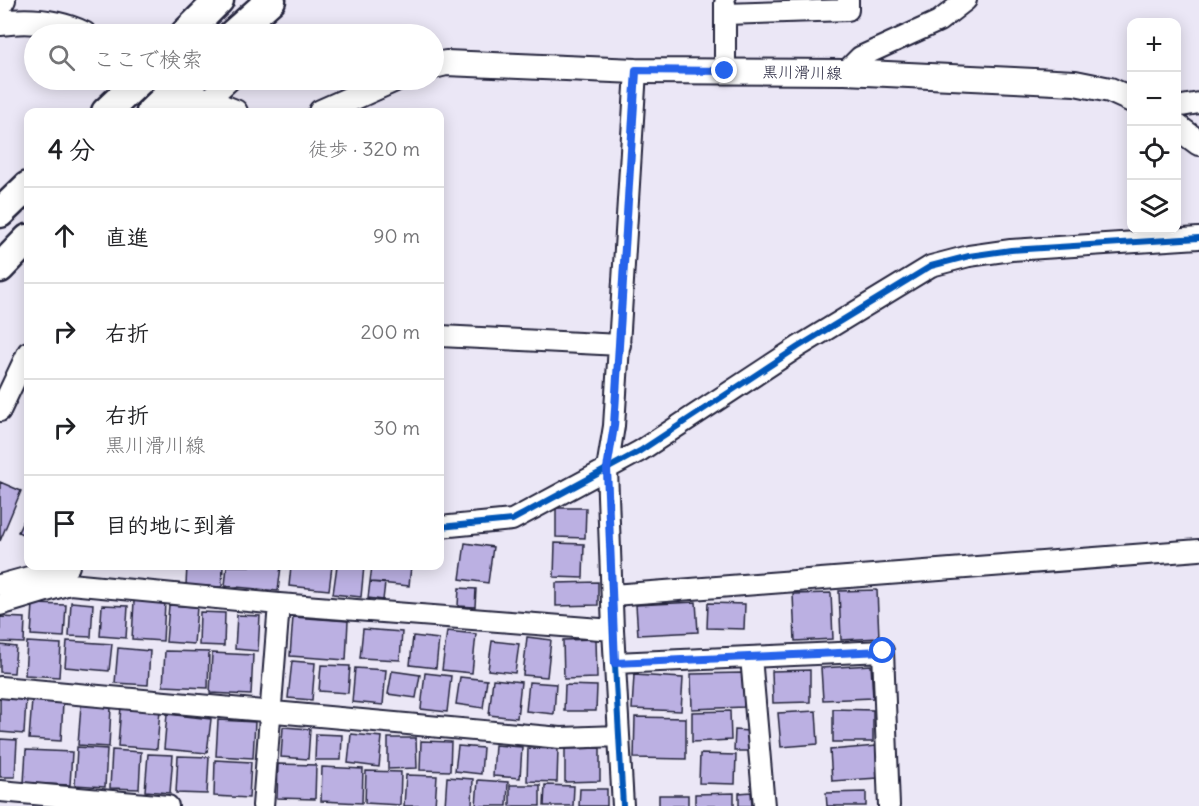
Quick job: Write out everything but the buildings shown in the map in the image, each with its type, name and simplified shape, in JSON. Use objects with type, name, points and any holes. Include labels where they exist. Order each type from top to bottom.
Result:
[{"type":"highway","points":[[195,24],[219,0]]},
{"type":"highway","points":[[244,24],[271,0]]},
{"type":"highway","points":[[110,108],[129,90]]},
{"type":"highway","points":[[157,108],[181,93]]},
{"type":"highway","points":[[0,213],[24,190]]},
{"type":"highway","points":[[0,268],[24,243]]},
{"type":"main road","points":[[0,22],[26,20],[53,24]]},
{"type":"main road","name":"黒川滑川線","points":[[444,64],[636,70],[845,72],[1075,83],[1110,90],[1127,98]]},
{"type":"main road","points":[[330,108],[370,90]]},
{"type":"main road","points":[[181,93],[224,108]]},
{"type":"main road","points":[[1181,130],[1199,143]]},
{"type":"street","points":[[0,9],[5,0]]},
{"type":"street","points":[[725,71],[725,7],[848,10],[848,0]]},
{"type":"street","points":[[845,72],[860,57],[939,21],[966,0]]},
{"type":"street","points":[[623,806],[607,469],[614,426],[620,345],[636,70]]},
{"type":"street","points":[[1181,106],[1199,103]]},
{"type":"street","points":[[444,527],[512,520],[640,451],[798,347],[932,266],[969,256],[1011,250],[1199,238]]},
{"type":"street","points":[[444,336],[620,345]]},
{"type":"street","points":[[0,411],[24,360]]},
{"type":"street","points":[[613,595],[1199,550]]},
{"type":"street","points":[[0,585],[54,570]]},
{"type":"street","points":[[0,606],[70,584],[279,604],[613,630]]},
{"type":"street","points":[[262,806],[279,604]]},
{"type":"street","points":[[615,663],[883,651],[889,806]]},
{"type":"street","points":[[751,657],[764,806]]},
{"type":"street","points":[[0,687],[561,738],[619,736]]},
{"type":"street","points":[[0,791],[168,806]]},
{"type":"cycle path","points":[[623,806],[607,469],[614,426],[636,71]]},
{"type":"cycle path","points":[[444,527],[512,520],[640,451],[798,347],[931,266],[969,256],[1011,250],[1199,238]]},
{"type":"route","points":[[725,71],[636,70],[620,345],[614,426],[607,469],[615,663],[883,651]]}]
